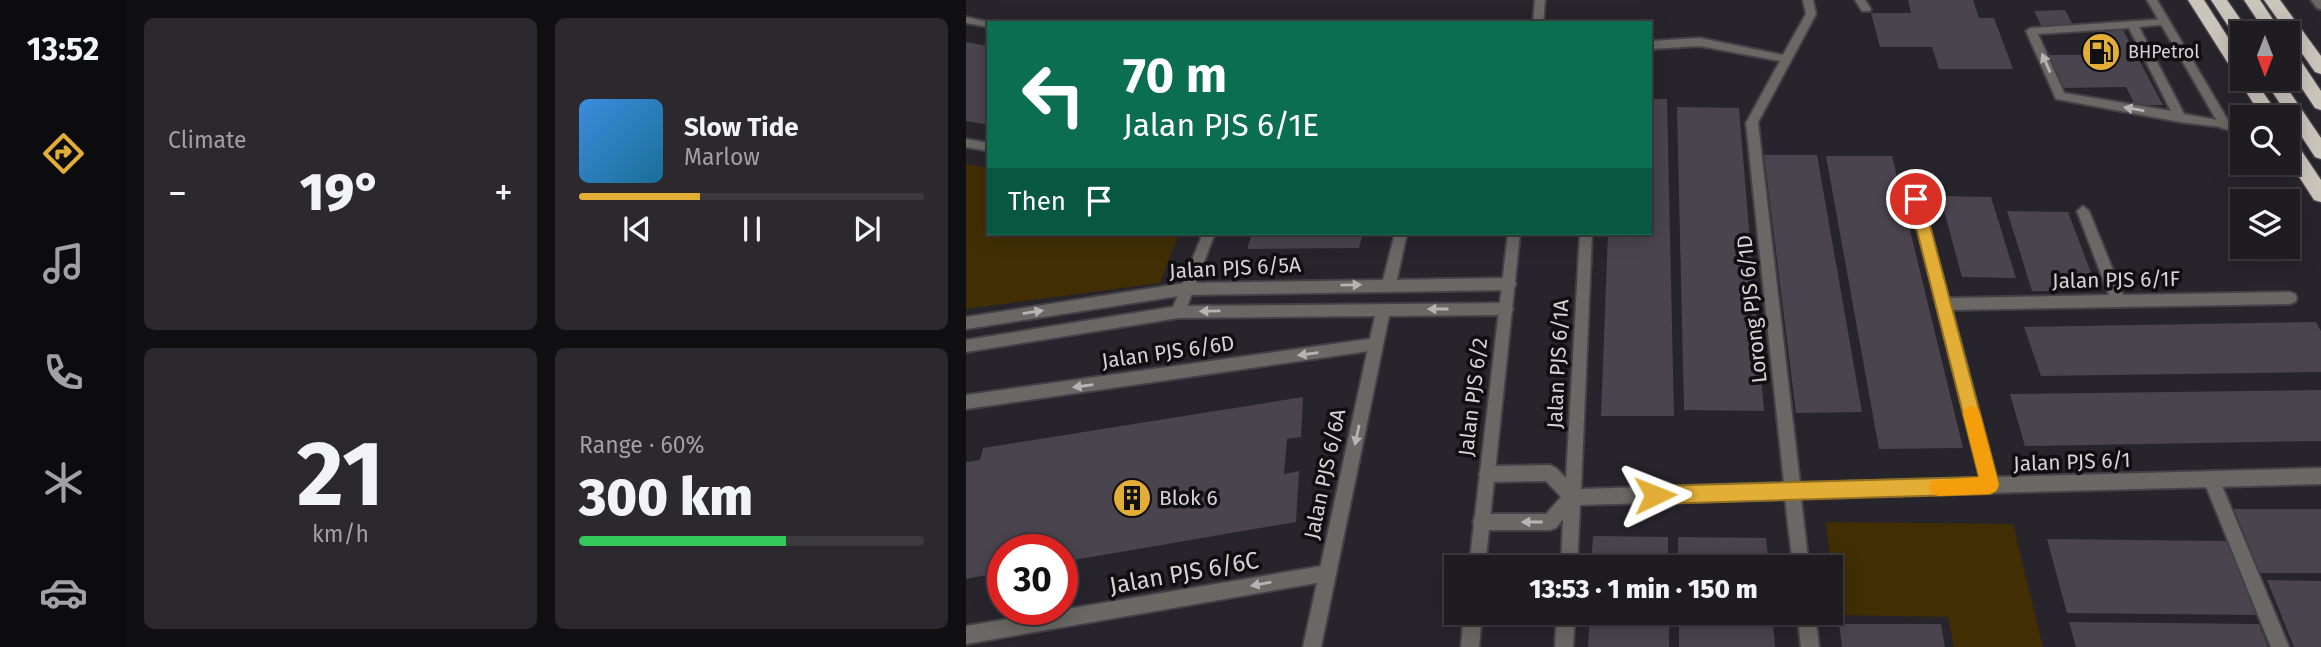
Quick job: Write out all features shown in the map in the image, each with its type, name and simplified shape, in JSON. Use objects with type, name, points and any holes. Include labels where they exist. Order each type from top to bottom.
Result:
[{"type":"highway","points":[[2196,0],[2230,53]]},
{"type":"highway","points":[[2219,0],[2233,21]]},
{"type":"highway","points":[[2252,0],[2266,21]]},
{"type":"highway","points":[[2272,0],[2321,68]]},
{"type":"highway","points":[[2300,72],[2321,104]]},
{"type":"highway","points":[[2307,82],[2321,98]]},
{"type":"highway","points":[[2280,91],[2321,152]]},
{"type":"highway","points":[[2300,163],[2321,195]]},
{"type":"street","points":[[1538,21],[1540,0]]},
{"type":"street","points":[[1652,45],[1700,41],[1786,59],[1811,14],[1808,0]]},
{"type":"street","points":[[2152,0],[2225,125]]},
{"type":"street","points":[[2316,0],[2321,6]]},
{"type":"street","points":[[966,20],[987,24]]},
{"type":"street","points":[[2165,22],[2031,31],[2060,96],[2230,126]]},
{"type":"street","points":[[2132,24],[2180,118]]},
{"type":"street","name":"Lorong PJS 6/1D","points":[[1786,59],[1752,123],[1800,555]]},
{"type":"street","points":[[966,143],[987,147]]},
{"type":"street","points":[[1916,199],[1990,485]]},
{"type":"street","points":[[2083,211],[2118,301]]},
{"type":"street","points":[[1178,312],[1208,235]]},
{"type":"street","points":[[1389,284],[1401,235]]},
{"type":"street","name":"Jalan PJS 6/2","points":[[1478,555],[1514,235]]},
{"type":"street","name":"Jalan PJS 6/1A","points":[[1570,555],[1586,235]]},
{"type":"street","name":"Jalan PJS 6/5A","points":[[966,323],[1185,289],[1509,284]]},
{"type":"street","name":"Jalan PJS 6/1F","points":[[1943,304],[2290,298]]},
{"type":"street","name":"Jalan PJS 6/5A","points":[[966,346],[1178,312],[1506,309]]},
{"type":"street","name":"Jalan PJS 6/6A","points":[[1312,647],[1383,310]]},
{"type":"street","name":"Jalan PJS 6/6D","points":[[966,402],[1376,344]]},
{"type":"street","points":[[1481,522],[1550,522],[1572,497],[1550,473],[1486,474]]},
{"type":"street","name":"Jalan PJS 6/1","points":[[1572,497],[2321,476]]},
{"type":"street","points":[[2211,479],[2280,647]]},
{"type":"street","name":"Jalan PJS 6/6C","points":[[966,635],[1328,573]]},
{"type":"street","points":[[1471,647],[1472,625]]},
{"type":"street","points":[[1564,647],[1565,625]]},
{"type":"street","points":[[1807,625],[1810,647]]},
{"type":"shaded area","points":[[966,164],[987,168],[987,235],[1178,235],[1160,283],[966,309]]},
{"type":"shaded area","points":[[1826,522],[2013,524],[2043,647],[1954,647],[1948,617],[1843,615],[1843,555],[1830,555]]},
{"type":"building","points":[[1908,0],[1973,0],[1979,18],[1994,18],[2013,69],[1939,69],[1932,47],[1880,47],[1871,13],[1911,13]]},
{"type":"building","points":[[2065,10],[2074,27],[2042,27],[2034,11]]},
{"type":"building","points":[[2097,30],[2123,30],[2163,105],[2135,105],[2126,87],[2061,88],[2047,55],[2109,55]]},
{"type":"building","points":[[966,42],[987,46],[987,125],[966,121]]},
{"type":"building","points":[[1652,99],[1667,99],[1674,416],[1601,416],[1608,235],[1652,235]]},
{"type":"building","points":[[1677,107],[1739,108],[1764,411],[1684,410]]},
{"type":"building","points":[[1764,155],[1817,155],[1862,412],[1796,413]]},
{"type":"building","points":[[1826,156],[1892,156],[1963,448],[1879,449]]},
{"type":"building","points":[[1940,196],[1991,197],[2016,278],[1962,277]]},
{"type":"building","points":[[2007,211],[2068,212],[2098,291],[2032,291]]},
{"type":"building","points":[[1251,235],[1362,235],[1359,248],[1247,249]]},
{"type":"building","points":[[2316,322],[2321,331],[2321,372],[2041,376],[2024,327]]},
{"type":"building","points":[[2321,390],[2321,441],[2025,446],[2010,394]]},
{"type":"building","name":"Blok 6","points":[[1303,397],[1301,437],[1287,439],[1284,474],[1299,471],[1296,522],[1078,559],[1078,534],[987,534],[987,575],[966,579],[966,462],[980,460],[983,448]]},
{"type":"building","points":[[2234,509],[2321,509],[2321,573],[2260,573]]},
{"type":"building","points":[[1593,536],[1668,537],[1668,555],[1592,555]]},
{"type":"building","points":[[1678,537],[1766,538],[1768,555],[1678,555]]},
{"type":"building","points":[[2047,539],[2227,541],[2256,615],[2067,613]]},
{"type":"building","points":[[2267,580],[2321,581],[2321,647],[2294,647]]},
{"type":"building","points":[[2069,622],[2259,624],[2268,647],[2076,647]]},
{"type":"building","points":[[1843,624],[1941,624],[1945,647],[1842,647],[1839,625]]},
{"type":"building","points":[[1589,625],[1669,625],[1669,647],[1588,647]]},
{"type":"building","points":[[1679,625],[1773,625],[1775,647],[1679,647]]},
{"type":"slow traffic","points":[[1938,487],[1990,485],[1971,414]]},
{"type":"place","name":"BHPetrol","points":[[2101,52]]},
{"type":"place","name":"Blok 6","points":[[1132,498]]},
{"type":"route","points":[[1655,495],[1990,485],[1916,199]]}]
